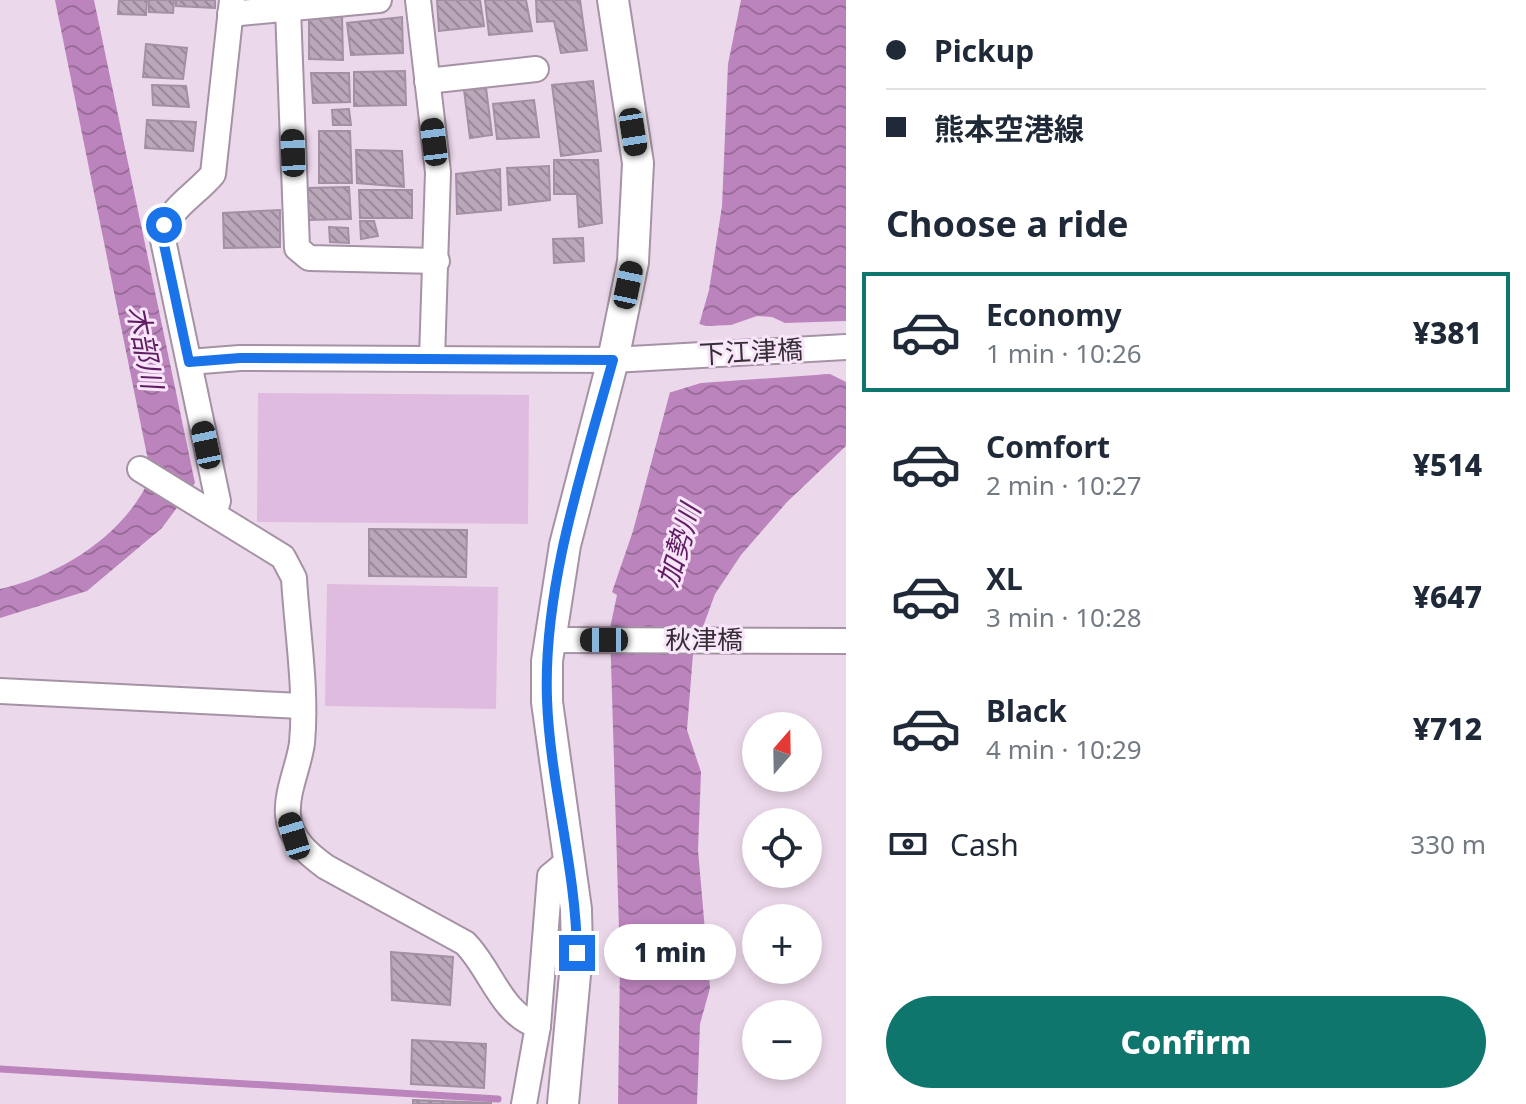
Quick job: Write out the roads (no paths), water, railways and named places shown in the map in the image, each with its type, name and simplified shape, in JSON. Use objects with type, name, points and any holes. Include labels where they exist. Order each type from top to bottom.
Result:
[{"type":"main road","points":[[563,1104],[577,953],[576,909],[547,702],[562,640],[565,545],[613,360],[633,262],[638,163],[613,0]]},
{"type":"street","points":[[214,514],[218,501],[163,240],[164,225],[213,174],[231,7],[288,9],[379,0]]},
{"type":"street","points":[[418,0],[438,172],[432,359]]},
{"type":"street","points":[[288,9],[297,248],[309,258],[437,261]]},
{"type":"street","points":[[427,81],[536,69]]},
{"type":"street","name":"下江津橋","points":[[189,362],[240,358],[613,360],[846,347]]},
{"type":"street","points":[[142,470],[283,557],[291,568],[302,742],[287,814],[294,836],[306,852],[465,943],[516,1017],[538,1026]]},
{"type":"street","name":"秋津橋","points":[[562,640],[846,641]]},
{"type":"street","points":[[0,691],[301,706]]},
{"type":"street","points":[[524,1104],[538,1026],[550,876],[567,862]]},
{"type":"water","name":"木部川","points":[[55,0],[94,0],[195,483],[162,528],[87,591],[0,618],[0,589],[46,574],[89,549],[126,516],[151,475]]},
{"type":"water","name":"加勢川","points":[[741,0],[846,0],[846,446],[787,502],[741,555],[715,594],[693,654],[687,730],[701,772],[698,850],[710,988],[700,1024],[697,1104],[618,1104],[620,963],[610,628],[617,595],[612,592],[633,531],[670,392],[699,325],[709,290],[722,206],[728,64]]},
{"type":"waterway","points":[[0,1069],[498,1099]]}]
